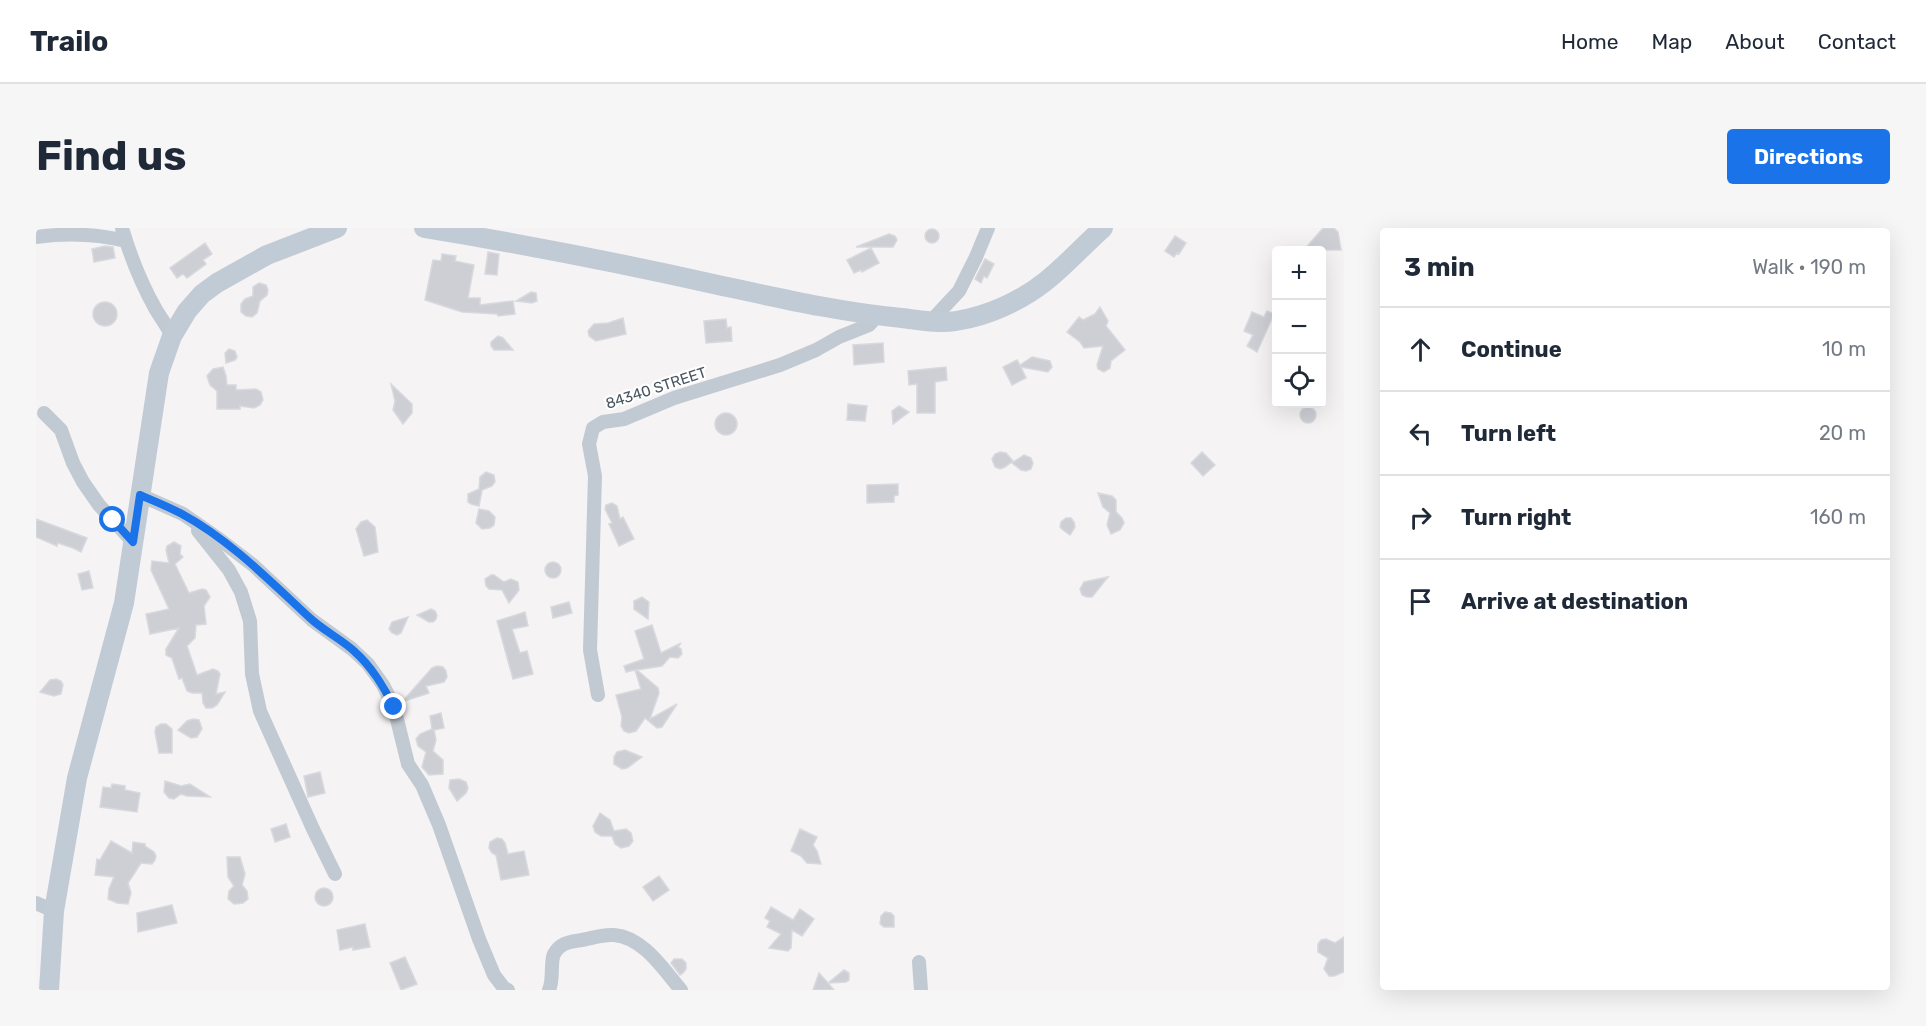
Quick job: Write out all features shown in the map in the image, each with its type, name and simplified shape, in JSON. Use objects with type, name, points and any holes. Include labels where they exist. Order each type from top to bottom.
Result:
[{"type":"street","points":[[49,990],[45,907],[124,603],[159,373],[172,336],[187,311],[202,294],[217,283],[267,255],[337,228]]},
{"type":"street","points":[[424,228],[535,246],[820,307],[876,316],[932,321],[955,321],[985,314],[1018,299],[1046,281],[1103,228]]},
{"type":"street","points":[[932,321],[959,291],[988,228]]},
{"type":"street","points":[[36,237],[124,234],[133,261],[155,309],[172,336]]},
{"type":"street","name":"84340 STREET","points":[[598,695],[590,650],[595,476],[589,444],[593,428],[603,422],[624,419],[674,398],[687,396],[780,365],[869,325],[876,316]]},
{"type":"street","points":[[44,413],[62,429],[73,463],[83,482],[99,505],[133,542]]},
{"type":"street","points":[[140,495],[183,514],[244,559],[312,620],[352,649],[368,664],[394,707],[408,764],[422,785],[439,825],[490,966],[494,975],[508,990]]},
{"type":"street","points":[[183,514],[229,570],[241,592],[250,621],[252,674],[260,711],[304,811],[335,874]]},
{"type":"street","points":[[549,990],[552,982],[553,957],[561,946],[569,942],[614,935],[626,937],[648,952],[681,990]]},
{"type":"street","points":[[919,962],[921,990]]},
{"type":"building","points":[[1323,228],[1334,228],[1338,232],[1341,250],[1326,250],[1326,246],[1307,246]]},
{"type":"building","points":[[929,229],[935,229],[939,236],[935,243],[929,243],[925,239],[925,233]]},
{"type":"building","points":[[889,234],[895,236],[897,240],[893,247],[856,247]]},
{"type":"building","points":[[1175,236],[1186,243],[1179,254],[1177,253],[1174,257],[1165,251]]},
{"type":"building","points":[[205,243],[212,254],[203,260],[206,264],[187,278],[183,274],[177,278],[170,268]]},
{"type":"building","points":[[113,247],[115,258],[94,262],[92,249]]},
{"type":"building","points":[[871,248],[879,263],[862,272],[861,270],[854,273],[847,260]]},
{"type":"building","points":[[488,252],[499,254],[497,275],[485,274]]},
{"type":"building","points":[[442,254],[456,256],[455,261],[474,265],[468,298],[480,298],[480,305],[513,301],[515,314],[498,316],[497,314],[462,312],[425,300],[433,260],[441,261]]},
{"type":"building","points":[[985,259],[994,264],[987,278],[984,276],[981,283],[975,279]]},
{"type":"building","points":[[259,283],[266,285],[267,295],[260,301],[257,313],[252,317],[246,316],[241,312],[241,304],[245,299],[253,296],[253,287]]},
{"type":"building","points":[[531,292],[536,293],[537,301],[532,303],[516,301]]},
{"type":"building","points":[[105,302],[114,305],[117,314],[114,323],[105,326],[96,323],[93,314],[96,305]]},
{"type":"building","points":[[1100,307],[1108,321],[1106,326],[1125,350],[1111,361],[1110,368],[1104,372],[1098,369],[1097,365],[1103,346],[1084,348],[1067,332],[1079,317],[1083,320],[1095,314]]},
{"type":"building","points":[[1267,311],[1272,313],[1272,318],[1257,352],[1247,346],[1253,335],[1244,331],[1252,312],[1264,317]]},
{"type":"building","points":[[623,318],[626,334],[596,341],[589,336],[588,331],[594,324],[608,323]]},
{"type":"building","points":[[726,319],[727,328],[731,327],[732,341],[706,343],[704,321]]},
{"type":"building","points":[[498,336],[503,338],[513,350],[494,350],[491,342]]},
{"type":"building","points":[[883,343],[884,362],[854,365],[853,345]]},
{"type":"building","points":[[229,349],[235,351],[237,357],[226,363],[225,353]]},
{"type":"building","points":[[1032,357],[1050,361],[1052,367],[1048,372],[1021,367],[1026,378],[1012,385],[1003,367],[1017,360],[1020,365]]},
{"type":"building","points":[[223,367],[227,385],[236,385],[236,390],[256,389],[261,392],[263,400],[260,405],[254,408],[240,406],[240,409],[217,409],[217,391],[210,385],[207,376],[213,369]]},
{"type":"building","points":[[946,367],[947,380],[935,382],[935,413],[917,413],[917,384],[909,385],[908,371]]},
{"type":"building","points":[[391,384],[412,404],[412,413],[403,424],[393,410],[395,401]]},
{"type":"building","points":[[848,404],[867,406],[865,421],[847,420]]},
{"type":"building","points":[[899,406],[909,412],[893,424],[892,411]]},
{"type":"building","points":[[1304,408],[1312,408],[1316,412],[1316,418],[1311,423],[1305,423],[1300,418],[1300,412]]},
{"type":"building","points":[[722,413],[730,413],[737,420],[737,428],[730,435],[722,435],[715,428],[715,420]]},
{"type":"building","points":[[1000,452],[1006,453],[1013,461],[1000,469],[995,467],[992,459]]},
{"type":"building","points":[[1202,452],[1215,465],[1203,476],[1191,463]]},
{"type":"building","points":[[1024,455],[1031,458],[1033,463],[1031,469],[1026,471],[1012,463]]},
{"type":"building","points":[[486,472],[494,475],[495,482],[492,486],[482,490],[479,506],[471,504],[468,502],[468,494],[479,489],[480,477]]},
{"type":"building","points":[[898,484],[898,495],[894,496],[894,502],[867,503],[867,485]]},
{"type":"building","points":[[1098,493],[1112,496],[1116,500],[1116,512],[1124,523],[1120,530],[1111,534],[1107,525],[1110,513],[1103,507]]},
{"type":"building","points":[[612,503],[617,506],[620,519],[623,517],[634,539],[619,546],[605,509],[606,505]]},
{"type":"building","points":[[479,509],[489,511],[495,517],[494,525],[490,528],[482,529],[476,523]]},
{"type":"building","points":[[1066,518],[1071,518],[1074,522],[1075,527],[1070,535],[1060,527],[1061,522]]},
{"type":"building","points":[[36,519],[87,538],[81,552],[58,543],[57,546],[36,537]]},
{"type":"building","points":[[367,520],[375,527],[378,552],[364,556],[356,529],[361,522]]},
{"type":"building","points":[[174,542],[181,546],[180,554],[183,557],[175,564],[189,593],[202,589],[206,590],[210,597],[204,606],[206,624],[196,625],[195,638],[187,646],[197,675],[213,669],[220,674],[216,694],[225,692],[217,705],[212,708],[206,708],[202,693],[187,691],[182,678],[179,679],[172,658],[166,655],[166,649],[179,628],[150,634],[146,614],[169,609],[151,570],[152,561],[169,563],[166,550],[167,546]]},
{"type":"building","points":[[550,562],[556,562],[561,570],[559,576],[550,578],[545,573],[545,567]]},
{"type":"building","points":[[89,571],[93,588],[82,590],[78,574]]},
{"type":"building","points":[[491,575],[504,582],[511,579],[518,582],[519,590],[509,603],[502,590],[489,589],[486,586],[485,579]]},
{"type":"building","points":[[1108,577],[1092,597],[1082,595],[1080,589],[1084,582]]},
{"type":"building","points":[[642,597],[649,602],[648,619],[634,609],[634,601]]},
{"type":"building","points":[[569,602],[572,613],[553,618],[551,607]]},
{"type":"building","points":[[431,609],[437,615],[433,622],[417,615]]},
{"type":"building","points":[[525,612],[528,626],[512,629],[520,653],[527,651],[533,674],[513,679],[497,621]]},
{"type":"building","points":[[408,617],[401,633],[397,635],[392,633],[389,629],[392,622]]},
{"type":"building","points":[[652,625],[661,653],[681,643],[678,647],[682,654],[678,658],[670,657],[662,666],[637,670],[658,688],[659,693],[650,719],[677,704],[662,727],[657,728],[645,718],[636,731],[629,733],[621,726],[622,717],[616,695],[641,689],[635,670],[626,672],[624,666],[644,659],[635,631]]},
{"type":"building","points":[[443,667],[446,671],[447,677],[444,682],[426,686],[429,693],[402,702],[432,668]]},
{"type":"building","points":[[56,679],[63,685],[61,694],[54,696],[40,692],[50,680]]},
{"type":"building","points":[[441,713],[444,728],[434,730],[436,740],[433,751],[443,760],[443,774],[429,775],[422,767],[426,752],[418,746],[416,739],[420,734],[432,729],[430,716]]},
{"type":"building","points":[[199,720],[202,729],[197,737],[191,738],[178,730],[187,721]]},
{"type":"building","points":[[166,724],[172,729],[172,753],[159,753],[155,732],[156,727]]},
{"type":"building","points":[[625,750],[642,757],[622,769],[614,764],[614,757],[617,752]]},
{"type":"building","points":[[320,772],[325,793],[308,797],[304,776]]},
{"type":"building","points":[[459,779],[466,782],[468,788],[457,801],[449,788],[450,780]]},
{"type":"building","points":[[165,781],[181,786],[190,784],[210,797],[181,794],[174,799],[169,798],[164,792]]},
{"type":"building","points":[[112,784],[125,786],[125,790],[140,793],[137,812],[100,807],[103,787],[111,788]]},
{"type":"building","points":[[600,813],[610,820],[614,831],[626,829],[631,833],[633,841],[629,846],[621,848],[615,844],[612,836],[601,836],[595,832],[593,826]]},
{"type":"building","points":[[286,824],[290,837],[275,842],[271,829]]},
{"type":"building","points":[[800,829],[817,837],[813,845],[821,864],[807,863],[801,856],[791,851]]},
{"type":"building","points":[[497,838],[502,839],[505,843],[508,854],[524,851],[529,875],[501,880],[496,855],[489,848],[490,842]]},
{"type":"building","points":[[111,841],[132,853],[133,842],[145,844],[156,856],[152,864],[141,863],[128,883],[131,893],[128,904],[108,899],[114,877],[95,875],[97,859],[100,860]]},
{"type":"building","points":[[227,857],[240,857],[245,874],[242,885],[247,891],[248,899],[243,903],[234,904],[228,899],[229,891],[234,886],[228,877]]},
{"type":"building","points":[[659,876],[669,890],[653,901],[643,887]]},
{"type":"building","points":[[324,888],[330,891],[333,897],[330,903],[324,906],[318,903],[315,897],[318,891]]},
{"type":"building","points":[[172,905],[177,923],[138,932],[137,913]]},
{"type":"building","points":[[771,907],[793,920],[800,909],[814,919],[802,936],[792,930],[791,948],[788,951],[769,948],[781,934],[767,927],[770,921],[765,918]]},
{"type":"building","points":[[885,912],[894,916],[894,927],[884,927],[880,924],[881,916]]},
{"type":"building","points":[[365,924],[370,947],[340,950],[337,930]]},
{"type":"building","points":[[1344,937],[1344,972],[1329,976],[1324,969],[1328,958],[1318,952],[1318,944],[1321,940],[1326,939],[1335,943]]},
{"type":"building","points":[[405,957],[417,984],[401,990],[390,963]]},
{"type":"building","points":[[674,959],[682,959],[686,963],[686,969],[680,975],[671,963]]},
{"type":"building","points":[[844,970],[849,973],[849,980],[846,982],[828,983]]},
{"type":"building","points":[[819,973],[834,990],[813,990]]},
{"type":"route","points":[[113,520],[133,542],[140,495],[183,514],[253,566],[312,620],[352,649],[368,664],[394,707]]}]
